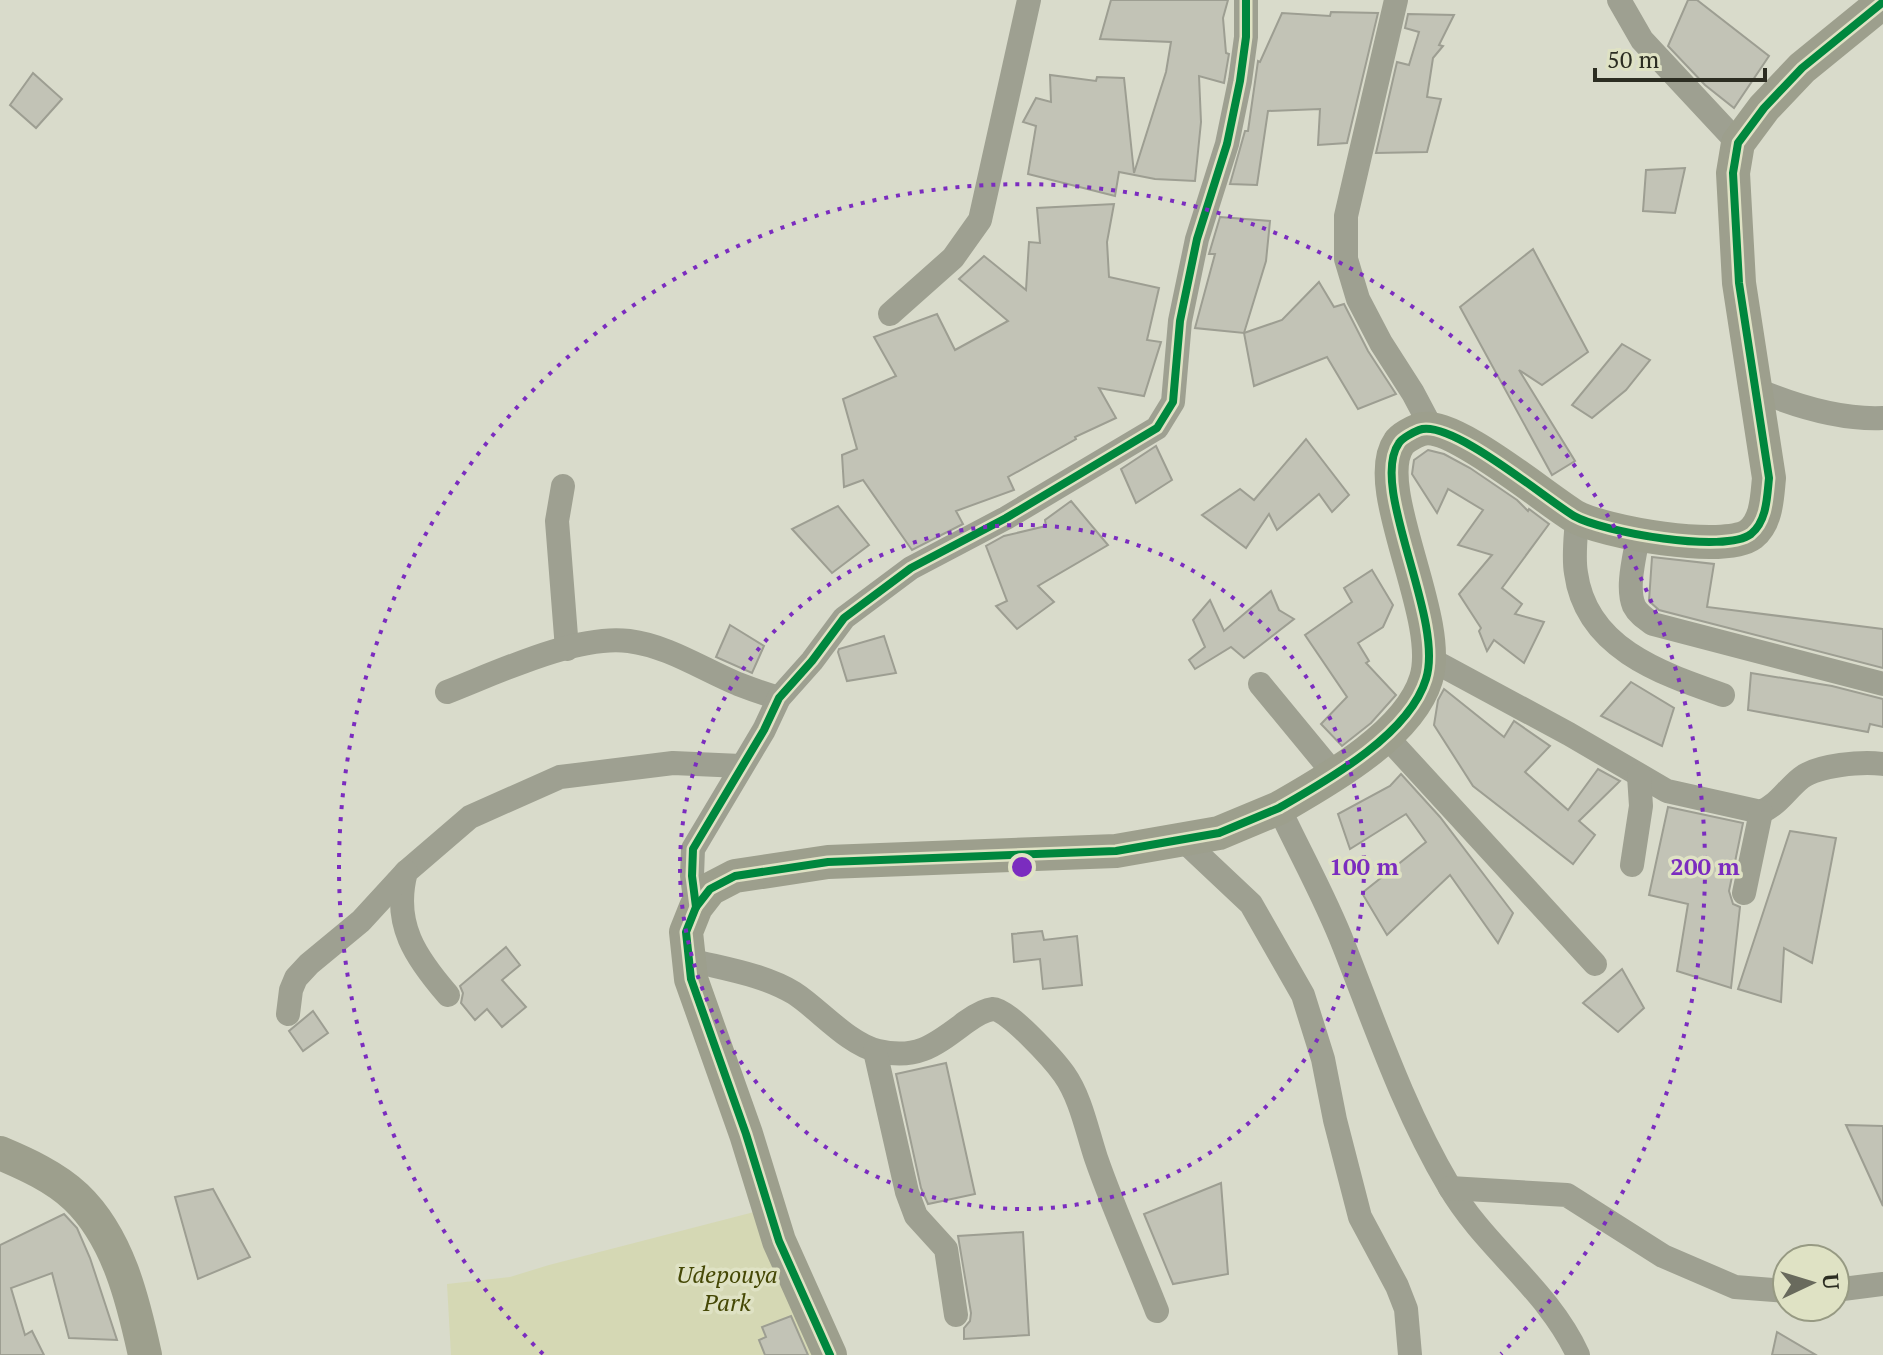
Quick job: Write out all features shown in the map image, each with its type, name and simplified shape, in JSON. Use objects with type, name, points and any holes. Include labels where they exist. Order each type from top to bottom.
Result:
[{"type":"street","points":[[890,314],[953,258],[980,220],[1029,0]]},
{"type":"street","points":[[696,907],[693,849],[764,730],[779,698],[844,618],[911,568],[1006,518],[1157,428],[1173,402],[1180,321],[1197,239],[1227,144],[1246,37],[1246,0]]},
{"type":"street","points":[[1396,0],[1346,216],[1346,259],[1358,299],[1431,427]]},
{"type":"street","points":[[1619,0],[1642,40],[1738,143]]},
{"type":"street","points":[[830,1355],[779,1241],[746,1134],[691,979],[686,932],[696,907],[710,889],[735,876],[828,862],[1116,851],[1183,840],[1219,833],[1279,808],[1335,775],[1385,735],[1410,710],[1426,681],[1430,659],[1419,593],[1392,488],[1393,460],[1399,442],[1418,430],[1431,427],[1446,432],[1577,518],[1638,536],[1660,539],[1733,541],[1750,535],[1759,523],[1766,504],[1769,478],[1739,283],[1733,173],[1738,143],[1764,108],[1802,68],[1883,2]]},
{"type":"street","points":[[1755,389],[1789,404],[1861,419],[1883,418]]},
{"type":"street","points":[[563,486],[557,521],[567,649]]},
{"type":"street","points":[[1577,518],[1575,572],[1585,610],[1600,630],[1633,658],[1723,695]]},
{"type":"street","points":[[1638,536],[1632,574],[1633,604],[1653,624],[1883,684]]},
{"type":"street","points":[[447,692],[541,655],[593,643],[627,641],[684,658],[739,684],[779,698]]},
{"type":"street","points":[[1430,659],[1667,791],[1761,812],[1774,806],[1803,776],[1833,767],[1868,762],[1883,764]]},
{"type":"street","points":[[1260,684],[1335,775]]},
{"type":"street","points":[[1385,735],[1595,964]]},
{"type":"street","points":[[288,1014],[296,978],[361,921],[406,872],[470,817],[560,777],[673,763],[741,766]]},
{"type":"street","points":[[1632,865],[1641,806],[1639,776]]},
{"type":"street","points":[[1279,808],[1343,942],[1411,1114],[1450,1188],[1474,1221],[1557,1316],[1578,1355]]},
{"type":"street","points":[[1744,893],[1761,812]]},
{"type":"street","points":[[1183,840],[1251,904],[1303,995],[1323,1059],[1360,1217],[1406,1309],[1410,1355]]},
{"type":"street","points":[[406,872],[402,885],[405,925],[415,954],[448,995]]},
{"type":"street","points":[[690,960],[768,979],[796,994],[829,1023],[875,1051],[910,1055],[938,1042],[976,1015],[992,1009],[1002,1012],[1041,1047],[1065,1075],[1157,1311]]},
{"type":"street","points":[[875,1051],[907,1192],[916,1216],[946,1249],[956,1315]]},
{"type":"street","points":[[0,1153],[32,1167],[75,1196],[105,1232],[127,1283],[145,1355]]},
{"type":"street","points":[[1450,1188],[1567,1195],[1663,1256],[1735,1287],[1771,1290]]},
{"type":"street","points":[[1851,1288],[1883,1284]]},
{"type":"green space","name":"Udepouya Park","points":[[758,1211],[836,1355],[451,1355],[447,1284],[510,1277]]},
{"type":"building","points":[[1111,0],[1228,0],[1223,18],[1226,53],[1229,54],[1224,83],[1199,76],[1201,122],[1195,181],[1155,179],[1119,172],[1115,196],[1028,174],[1036,126],[1023,122],[1036,98],[1051,102],[1050,75],[1096,81],[1097,77],[1124,78],[1134,173],[1166,72],[1171,42],[1100,39]]},
{"type":"building","points":[[1688,0],[1697,0],[1769,56],[1734,108],[1705,85],[1668,46]]},
{"type":"building","points":[[1331,12],[1378,13],[1347,143],[1318,145],[1320,109],[1268,111],[1257,185],[1230,184],[1245,131],[1248,131],[1258,61],[1282,13],[1330,16]]},
{"type":"building","points":[[1408,14],[1454,15],[1439,45],[1443,46],[1433,58],[1427,97],[1441,99],[1427,152],[1376,153],[1397,62],[1409,65],[1419,32],[1405,28]]},
{"type":"building","points":[[33,73],[62,99],[36,128],[10,105]]},
{"type":"building","points":[[1685,168],[1675,213],[1643,211],[1646,170]]},
{"type":"building","points":[[1114,204],[1107,242],[1109,277],[1159,288],[1147,340],[1161,342],[1144,396],[1099,388],[1116,418],[1075,437],[1008,477],[1014,490],[956,511],[963,524],[912,550],[863,480],[844,487],[842,455],[857,449],[843,399],[896,376],[874,337],[937,314],[955,350],[1008,321],[959,279],[984,256],[1026,290],[1029,242],[1040,243],[1037,208]]},
{"type":"building","points":[[1220,217],[1270,221],[1266,261],[1244,333],[1195,328],[1215,254],[1209,254]]},
{"type":"building","points":[[1533,249],[1588,352],[1542,385],[1519,370],[1575,461],[1552,475],[1460,307]]},
{"type":"building","points":[[1319,282],[1334,307],[1344,304],[1368,351],[1396,394],[1358,409],[1327,357],[1254,386],[1244,333],[1282,320]]},
{"type":"building","points":[[1622,344],[1650,360],[1626,390],[1592,418],[1572,405]]},
{"type":"building","points":[[1306,439],[1349,495],[1332,512],[1319,494],[1277,530],[1269,514],[1246,548],[1202,515],[1240,489],[1254,500]]},
{"type":"building","points":[[1156,446],[1172,480],[1136,503],[1121,469]]},
{"type":"building","points":[[1428,450],[1444,454],[1470,468],[1549,524],[1502,588],[1522,604],[1515,614],[1544,622],[1524,663],[1494,640],[1487,651],[1479,631],[1481,628],[1459,594],[1492,555],[1458,545],[1483,510],[1448,489],[1437,513],[1412,474],[1414,460]]},
{"type":"building","points":[[1071,501],[1108,545],[1038,586],[1054,602],[1017,629],[996,606],[1007,601],[986,546],[1004,536],[1046,526],[1045,520]]},
{"type":"building","points":[[838,506],[869,545],[832,573],[792,529]]},
{"type":"building","points":[[1652,557],[1714,564],[1707,607],[1883,629],[1883,668],[1659,610],[1649,601]]},
{"type":"building","points":[[1372,570],[1393,605],[1383,627],[1358,643],[1369,661],[1366,663],[1396,695],[1371,723],[1342,746],[1321,724],[1347,697],[1305,635],[1352,602],[1344,588]]},
{"type":"building","points":[[1271,591],[1279,610],[1294,619],[1244,658],[1231,647],[1195,669],[1189,660],[1205,647],[1193,620],[1210,600],[1224,631]]},
{"type":"building","points":[[730,625],[764,646],[752,673],[716,657]]},
{"type":"building","points":[[884,636],[896,673],[847,681],[839,649]]},
{"type":"building","points":[[1751,673],[1832,686],[1883,699],[1883,727],[1870,724],[1868,732],[1748,710]]},
{"type":"building","points":[[1631,682],[1674,708],[1662,746],[1601,716]]},
{"type":"building","points":[[1444,689],[1504,737],[1514,721],[1550,746],[1525,772],[1568,810],[1598,769],[1620,781],[1579,821],[1595,835],[1573,864],[1473,786],[1434,725],[1438,700]]},
{"type":"building","points":[[1401,774],[1440,817],[1513,913],[1498,943],[1450,875],[1387,935],[1362,893],[1426,842],[1406,814],[1350,849],[1338,814],[1390,786]]},
{"type":"building","points":[[1668,807],[1743,823],[1729,891],[1733,904],[1740,907],[1731,988],[1677,971],[1688,904],[1649,895]]},
{"type":"building","points":[[1790,831],[1836,838],[1812,963],[1784,948],[1781,1002],[1738,989]]},
{"type":"building","points":[[1042,931],[1044,940],[1077,936],[1082,985],[1043,989],[1040,959],[1014,962],[1012,934]]},
{"type":"building","points":[[506,947],[520,965],[502,980],[526,1007],[502,1027],[487,1009],[475,1020],[461,1003],[463,993],[460,986]]},
{"type":"building","points":[[1622,969],[1644,1008],[1618,1032],[1583,1003]]},
{"type":"building","points":[[313,1011],[328,1033],[303,1051],[289,1031]]},
{"type":"building","points":[[946,1063],[975,1194],[928,1204],[921,1188],[896,1074]]},
{"type":"building","points":[[1846,1125],[1883,1126],[1883,1206]]},
{"type":"building","points":[[1221,1183],[1228,1274],[1173,1284],[1144,1214]]},
{"type":"building","points":[[213,1189],[250,1257],[198,1279],[175,1197]]},
{"type":"building","points":[[64,1214],[77,1228],[90,1258],[117,1340],[69,1338],[52,1273],[11,1288],[25,1335],[32,1331],[44,1355],[0,1355],[0,1245]]},
{"type":"building","points":[[1023,1232],[1029,1335],[964,1339],[964,1328],[970,1321],[971,1313],[958,1236]]},
{"type":"building","points":[[791,1316],[808,1355],[765,1355],[759,1340],[766,1337],[762,1327]]},
{"type":"building","points":[[1777,1332],[1816,1355],[1772,1355]]},
{"type":"cycle path","points":[[696,907],[693,849],[764,730],[779,698],[844,618],[911,568],[1006,518],[1157,428],[1173,402],[1180,321],[1197,239],[1227,144],[1240,81],[1246,37],[1246,0]]},
{"type":"cycle path","points":[[830,1355],[779,1241],[746,1134],[691,979],[686,932],[696,907],[710,889],[735,876],[828,862],[1116,851],[1219,833],[1279,808],[1342,770],[1402,719],[1417,700],[1426,679],[1429,653],[1425,623],[1399,521],[1392,463],[1399,443],[1419,430],[1433,430],[1474,447],[1574,516],[1589,522],[1635,534],[1691,541],[1737,540],[1751,534],[1763,516],[1769,478],[1739,283],[1733,173],[1738,143],[1764,108],[1802,68],[1883,2]]}]
